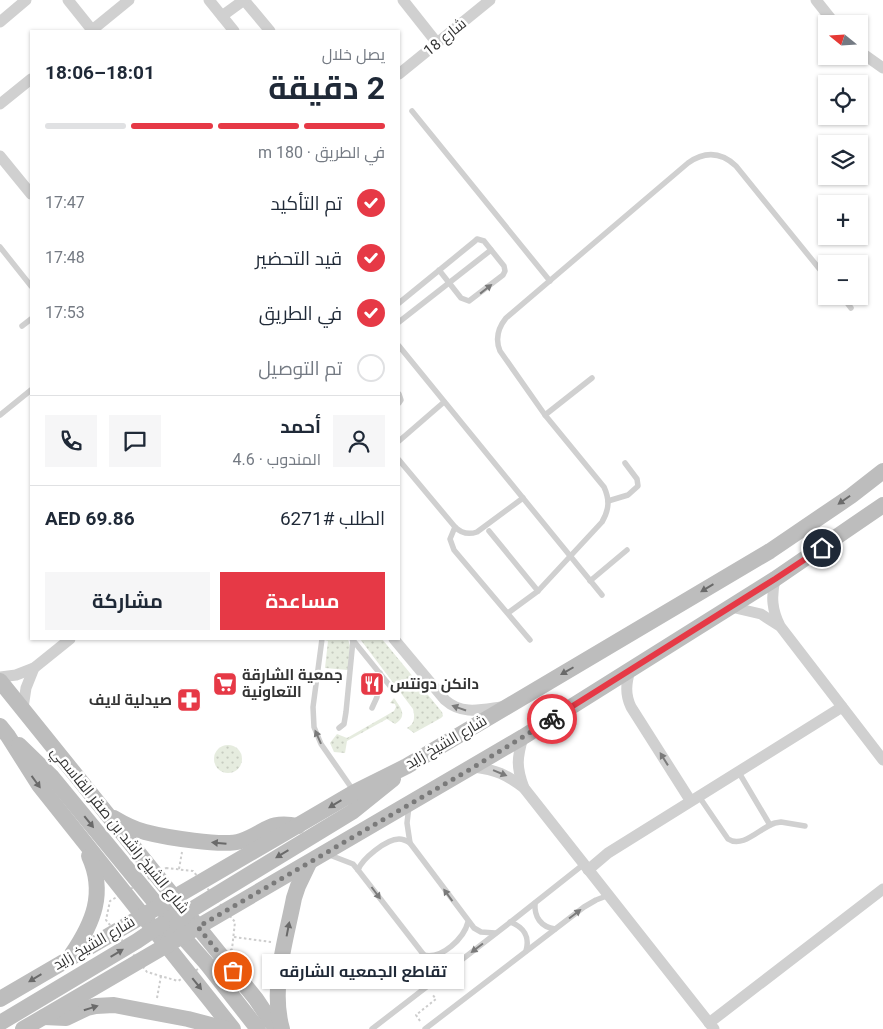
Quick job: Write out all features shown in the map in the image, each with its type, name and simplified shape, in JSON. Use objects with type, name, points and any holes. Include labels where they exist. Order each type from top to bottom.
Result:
[{"type":"main road","name":"شارع الشيخ زايد","points":[[174,898],[355,792],[407,766],[770,551],[883,471]]},
{"type":"main road","points":[[198,927],[524,737],[775,579],[883,505]]},
{"type":"main road","name":"شارع الشيخ راشد بن صقر القاسمي","points":[[0,681],[174,898],[166,946],[233,1029]]},
{"type":"main road","points":[[4,731],[52,776],[258,1029]]},
{"type":"main road","name":"شارع الشيخ راشد بن صقر القاسمي","points":[[4,731],[39,785],[82,840],[135,920],[171,922],[198,927],[256,999],[276,1029]]},
{"type":"main road","points":[[0,1023],[352,812],[390,783],[407,766]]},
{"type":"main road","points":[[106,813],[133,828],[148,833],[225,843],[242,841],[276,824],[298,826]]},
{"type":"main road","points":[[70,957],[88,928],[98,888],[95,870],[82,840]]},
{"type":"main road","points":[[282,1029],[277,1006],[277,994],[285,944],[294,898],[309,863]]},
{"type":"main road","points":[[204,901],[202,911],[206,917],[213,918]]},
{"type":"main road","name":"شارع الشيخ زايد","points":[[0,999],[135,920]]},
{"type":"main road","points":[[135,920],[137,941]]},
{"type":"main road","points":[[23,1029],[166,946]]},
{"type":"main road","points":[[44,1016],[66,1018],[87,1008],[114,1005],[188,1019],[226,1029]]},
{"type":"street","points":[[0,22],[26,0]]},
{"type":"street","points":[[68,0],[90,30]]},
{"type":"street","points":[[92,30],[129,0]]},
{"type":"street","points":[[222,16],[244,0],[269,30]]},
{"type":"street","points":[[403,0],[437,43]]},
{"type":"street","name":"شارع 18","points":[[400,73],[490,0]]},
{"type":"street","points":[[816,0],[828,15]]},
{"type":"street","points":[[210,1],[233,30]]},
{"type":"street","points":[[868,57],[883,68]]},
{"type":"street","points":[[0,104],[30,80]]},
{"type":"street","points":[[0,156],[30,193]]},
{"type":"street","points":[[775,579],[772,604],[780,626],[842,707],[882,755]]},
{"type":"street","points":[[731,607],[761,614],[780,626]]},
{"type":"street","points":[[0,677],[16,675],[34,668],[69,640]]},
{"type":"street","points":[[395,640],[441,696],[455,708],[473,711],[507,706]]},
{"type":"street","points":[[23,708],[26,688],[34,668]]},
{"type":"street","points":[[630,670],[626,694],[631,707],[694,798]]},
{"type":"street","points":[[586,867],[842,707]]},
{"type":"street","points":[[524,737],[518,763],[519,774],[524,788]]},
{"type":"street","points":[[474,767],[500,772],[524,788],[711,1026],[883,889]]},
{"type":"lane","points":[[412,111],[550,281]]},
{"type":"lane","points":[[508,614],[538,591],[602,522],[608,508],[608,501],[604,487],[545,416],[503,356],[497,340],[499,328],[506,318],[688,163],[704,155],[722,156],[736,166],[818,267]]},
{"type":"lane","points":[[400,302],[439,270],[477,239],[484,241],[504,266],[505,273],[471,300],[463,300],[439,270]]},
{"type":"lane","points":[[0,247],[30,285]]},
{"type":"lane","points":[[400,320],[491,250]]},
{"type":"lane","points":[[22,326],[30,320]]},
{"type":"lane","points":[[400,347],[602,595]]},
{"type":"lane","points":[[545,416],[592,378]]},
{"type":"lane","points":[[0,415],[30,391]]},
{"type":"lane","points":[[400,440],[444,402]]},
{"type":"lane","points":[[400,461],[455,527],[463,533],[472,534],[477,532],[523,498]]},
{"type":"lane","points":[[608,501],[628,495],[638,486],[637,479],[625,463]]},
{"type":"lane","points":[[455,527],[450,538],[454,550],[530,640]]},
{"type":"lane","points":[[489,531],[538,591]]},
{"type":"lane","points":[[590,581],[626,550]]},
{"type":"lane","points":[[322,640],[313,707],[314,727],[321,744],[355,792]]},
{"type":"lane","points":[[339,728],[344,724],[346,712],[353,640]]},
{"type":"lane","points":[[354,640],[390,686]]},
{"type":"lane","points":[[372,708],[377,697],[380,673]]},
{"type":"lane","points":[[738,771],[770,824]]},
{"type":"lane","points":[[694,798],[730,841],[742,841],[770,824],[781,822],[805,826]]},
{"type":"lane","points":[[410,803],[407,823],[410,843],[468,922],[481,932],[497,932]]},
{"type":"lane","points":[[358,870],[365,858],[390,841],[399,839],[410,843]]},
{"type":"lane","points":[[325,853],[352,864],[358,870],[423,955],[429,965],[429,984]]},
{"type":"lane","points":[[372,1029],[535,903],[586,867]]},
{"type":"lane","points":[[426,1029],[590,903],[609,895]]},
{"type":"lane","points":[[535,903],[536,916],[539,921],[549,928],[555,929]]},
{"type":"lane","points":[[423,955],[438,955],[464,932],[468,922]]},
{"type":"lane","points":[[510,922],[516,924],[525,933],[527,939],[526,951]]},
{"type":"path","points":[[234,937],[285,944]]},
{"type":"path","points":[[154,1012],[162,976]]},
{"type":"path","points":[[426,1029],[416,1015],[436,999],[429,984]]},
{"type":"shaded area","points":[[324,640],[348,640],[350,646],[348,670],[325,668],[328,641]]},
{"type":"shaded area","points":[[361,640],[383,640],[442,712],[443,716],[414,733],[407,728],[414,720],[413,709]]},
{"type":"shaded area","points":[[394,698],[402,712],[399,721],[395,724],[387,719],[347,741],[345,753],[334,752],[330,743],[337,734],[347,738],[394,711],[395,704],[390,703]]},
{"type":"shaded area","points":[[228,745],[238,749],[242,759],[238,769],[228,773],[218,769],[214,759],[218,749]]},
{"type":"way so far","points":[[233,971],[198,927],[474,767],[552,719]]},
{"type":"place","name":"جمعية الشارقة التعاونية","points":[[225,684]]},
{"type":"place","name":"دانكن دونتس","points":[[372,684]]},
{"type":"place","name":"صيدلية لايف","points":[[189,700]]},
{"type":"place","name":"تقاطع الجمعيه الشارقه","points":[[233,971]]},
{"type":"route","points":[[552,719],[822,548]]}]
